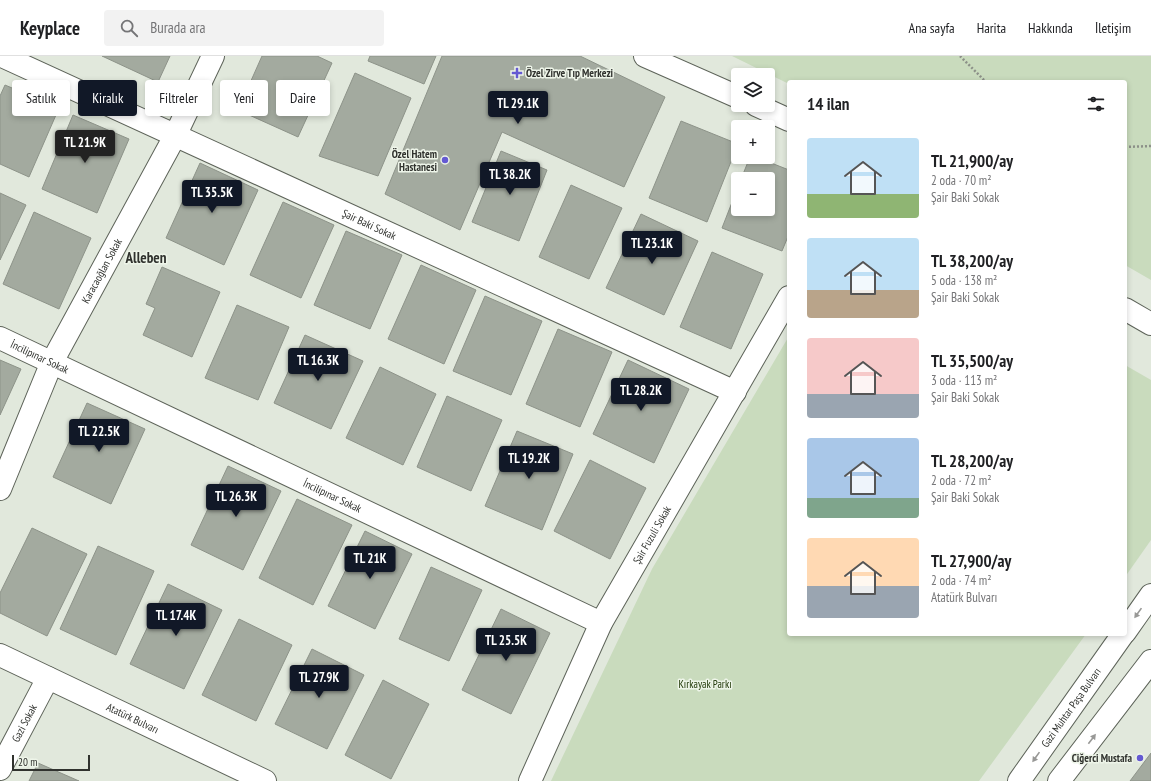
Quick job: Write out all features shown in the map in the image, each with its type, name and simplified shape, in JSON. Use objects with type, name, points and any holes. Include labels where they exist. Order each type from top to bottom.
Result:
[{"type":"street","name":"Şair Baki Sokak","points":[[2,56],[736,392]]},
{"type":"street","name":"Karacaoğlan Sokak","points":[[0,489],[52,362],[175,136],[213,56]]},
{"type":"street","points":[[645,56],[731,94]]},
{"type":"street","points":[[771,112],[787,119]]},
{"type":"street","name":"Şair Fuzuli Sokak","points":[[530,781],[601,623],[736,392],[787,301]]},
{"type":"street","points":[[1127,310],[1151,324]]},
{"type":"street","name":"İncilipınar Sokak","points":[[0,338],[601,623]]},
{"type":"street","name":"Gazi Muhtar Paşa Bulvarı","points":[[1127,629],[1151,595]]},
{"type":"street","name":"Gazi Muhtar Paşa Bulvarı","points":[[1019,781],[1122,636]]},
{"type":"street","name":"Atatürk Bulvarı","points":[[0,655],[265,781]]},
{"type":"street","points":[[1062,780],[1151,661]]},
{"type":"street","name":"Gazi Sokak","points":[[0,769],[48,678]]},
{"type":"path","points":[[960,56],[984,80]]},
{"type":"path","points":[[1127,148],[1151,146]]},
{"type":"green space","points":[[732,56],[1151,56],[1151,280],[1127,266],[1127,80],[787,80],[787,83],[775,77],[775,68],[756,68]]},
{"type":"green space","name":"Kırkayak Parkı","points":[[787,339],[787,636],[1085,636],[979,781],[551,781],[652,569]]},
{"type":"green space","points":[[1127,366],[1151,380],[1151,540],[1127,574]]},
{"type":"building","points":[[102,56],[170,56],[159,80],[154,80]]},
{"type":"building","points":[[262,56],[317,56],[332,63],[324,80],[276,80],[276,116],[308,116],[298,137],[251,116],[268,116],[268,80],[251,80]]},
{"type":"building","points":[[370,56],[436,56],[424,84],[368,61]]},
{"type":"building","name":"Özel Hatem Hastanesi","points":[[442,56],[580,56],[665,97],[624,187],[502,132],[460,230],[385,194]]},
{"type":"building","points":[[355,73],[411,98],[378,176],[319,156]]},
{"type":"building","points":[[5,85],[12,88],[12,116],[56,116],[29,177],[0,164],[0,96]]},
{"type":"building","points":[[73,115],[129,139],[97,213],[42,189]]},
{"type":"building","points":[[681,121],[731,141],[731,162],[707,222],[649,198]]},
{"type":"building","points":[[501,151],[547,170],[519,241],[472,222]]},
{"type":"building","points":[[200,163],[258,190],[224,265],[166,238]]},
{"type":"building","points":[[747,164],[774,164],[787,169],[787,239],[782,251],[722,228],[731,205],[731,216],[775,216],[775,172],[744,172]]},
{"type":"building","points":[[571,185],[622,208],[589,279],[539,257]]},
{"type":"building","points":[[0,193],[26,205],[0,260]]},
{"type":"building","points":[[283,202],[334,225],[301,298],[250,275]]},
{"type":"building","points":[[34,212],[91,238],[59,309],[3,284]]},
{"type":"building","points":[[641,214],[698,241],[664,315],[606,288]]},
{"type":"building","points":[[346,231],[402,255],[370,329],[314,305]]},
{"type":"building","points":[[712,252],[763,274],[731,349],[680,327]]},
{"type":"building","points":[[421,265],[476,290],[444,364],[388,339]]},
{"type":"building","points":[[162,267],[220,292],[192,357],[143,335],[155,308],[146,304]]},
{"type":"building","points":[[485,296],[542,321],[511,395],[453,371]]},
{"type":"building","points":[[237,305],[289,327],[258,400],[205,378]]},
{"type":"building","points":[[558,329],[612,352],[580,427],[526,404]]},
{"type":"building","points":[[305,335],[363,361],[331,429],[274,403]]},
{"type":"building","points":[[0,360],[21,369],[0,415]]},
{"type":"building","points":[[628,360],[689,389],[654,463],[593,434]]},
{"type":"building","points":[[380,367],[436,394],[403,465],[346,438]]},
{"type":"building","points":[[447,396],[502,420],[471,491],[417,467]]},
{"type":"building","points":[[87,403],[145,429],[111,504],[53,477]]},
{"type":"building","points":[[517,431],[573,454],[542,530],[485,506]]},
{"type":"building","points":[[590,460],[646,488],[610,559],[554,531]]},
{"type":"building","points":[[228,466],[281,491],[243,570],[191,545]]},
{"type":"building","points":[[297,499],[352,525],[313,605],[259,578]]},
{"type":"building","points":[[32,528],[87,554],[47,636],[0,613],[0,593]]},
{"type":"building","points":[[365,531],[412,554],[375,629],[328,606]]},
{"type":"building","points":[[98,546],[154,571],[116,655],[60,629]]},
{"type":"building","points":[[431,567],[482,590],[449,661],[399,639]]},
{"type":"building","points":[[168,584],[222,610],[184,689],[130,664]]},
{"type":"building","points":[[501,609],[550,633],[511,714],[462,690]]},
{"type":"building","points":[[239,619],[292,645],[256,721],[202,695]]},
{"type":"building","points":[[312,649],[364,675],[327,749],[275,724]]},
{"type":"building","points":[[383,680],[429,704],[391,779],[345,755]]},
{"type":"building","points":[[1151,753],[1151,781],[1130,781]]},
{"type":"building","points":[[38,763],[79,781],[29,781]]},
{"type":"place","name":"Özel Zirve Tıp Merkezi","points":[[517,73]]},
{"type":"place","name":"Özel Hatem Hastanesi","points":[[445,160]]},
{"type":"place","name":"Ciğerci Mustafa","points":[[1140,758]]},
{"type":"district","name":"Alleben","points":[[146,257]]}]
